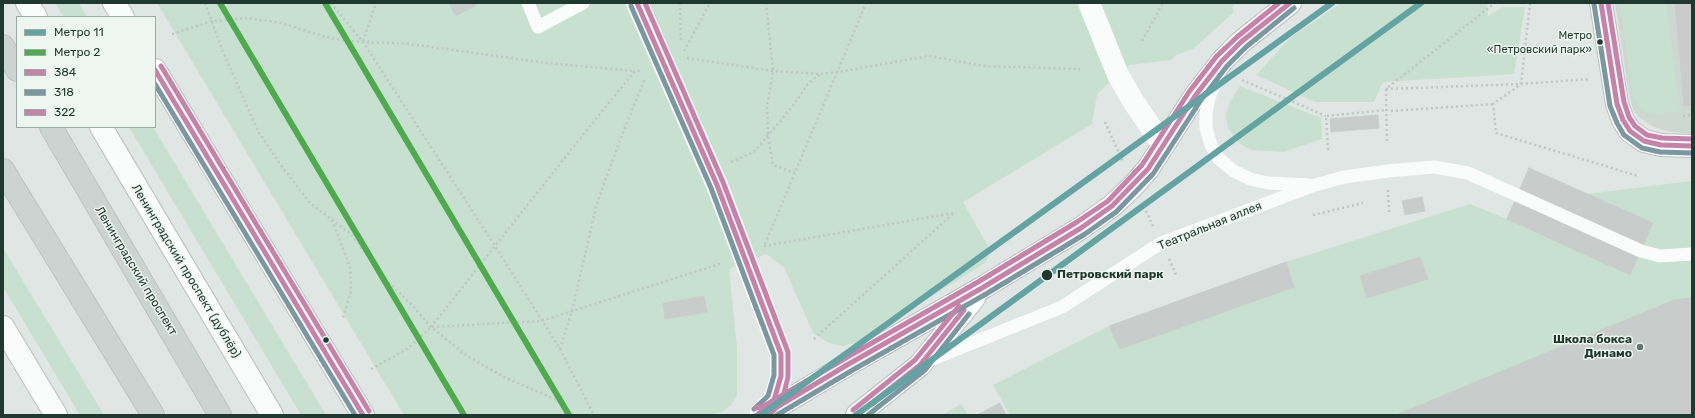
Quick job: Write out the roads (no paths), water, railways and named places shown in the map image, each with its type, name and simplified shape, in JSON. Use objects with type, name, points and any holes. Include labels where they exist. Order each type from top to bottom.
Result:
[{"type":"main road","points":[[3,46],[16,68]]},
{"type":"main road","name":"Ленинградский проспект","points":[[51,128],[220,415]]},
{"type":"main road","points":[[3,170],[153,415]]},
{"type":"street","points":[[27,3],[35,16]]},
{"type":"street","points":[[114,3],[122,16]]},
{"type":"street","points":[[637,3],[717,185],[781,354],[781,376],[768,414]]},
{"type":"street","points":[[1088,3],[1118,75],[1133,101],[1163,145]]},
{"type":"street","points":[[768,414],[852,361],[982,288],[1081,228],[1112,206],[1148,169],[1195,96],[1222,61],[1241,42],[1290,3]]},
{"type":"street","points":[[1601,3],[1617,104],[1623,120],[1630,131],[1644,141],[1661,145],[1688,147]]},
{"type":"street","points":[[156,72],[363,415]]},
{"type":"street","name":"Ленинградский проспект (дублёр)","points":[[102,128],[272,415]]},
{"type":"street","points":[[857,415],[920,365],[982,288]]},
{"type":"street","points":[[3,326],[9,350],[56,415]]},
{"type":"lane","points":[[528,3],[538,27],[583,3]]},
{"type":"lane","points":[[1222,61],[1209,98],[1206,114],[1206,128],[1211,145],[1219,159],[1234,171],[1250,179],[1268,183],[1315,185]]},
{"type":"lane","name":"Театральная аллея","points":[[920,365],[1062,307],[1161,243],[1315,185],[1344,177],[1434,167],[1468,173],[1641,251],[1660,256],[1692,254]]},
{"type":"metro line","name":"2","points":[[220,3],[464,415]]},
{"type":"metro line","name":"2","points":[[325,3],[569,415]]},
{"type":"metro line","name":"11","points":[[761,415],[1332,3]]},
{"type":"metro line","name":"11","points":[[856,415],[1421,3]]},
{"type":"place","name":"Метро «Петровский парк»","points":[[1600,42]]},
{"type":"place","name":"Петровский парк","points":[[1047,275]]},
{"type":"place","name":"Школа бокса Динамо","points":[[1640,347]]}]
